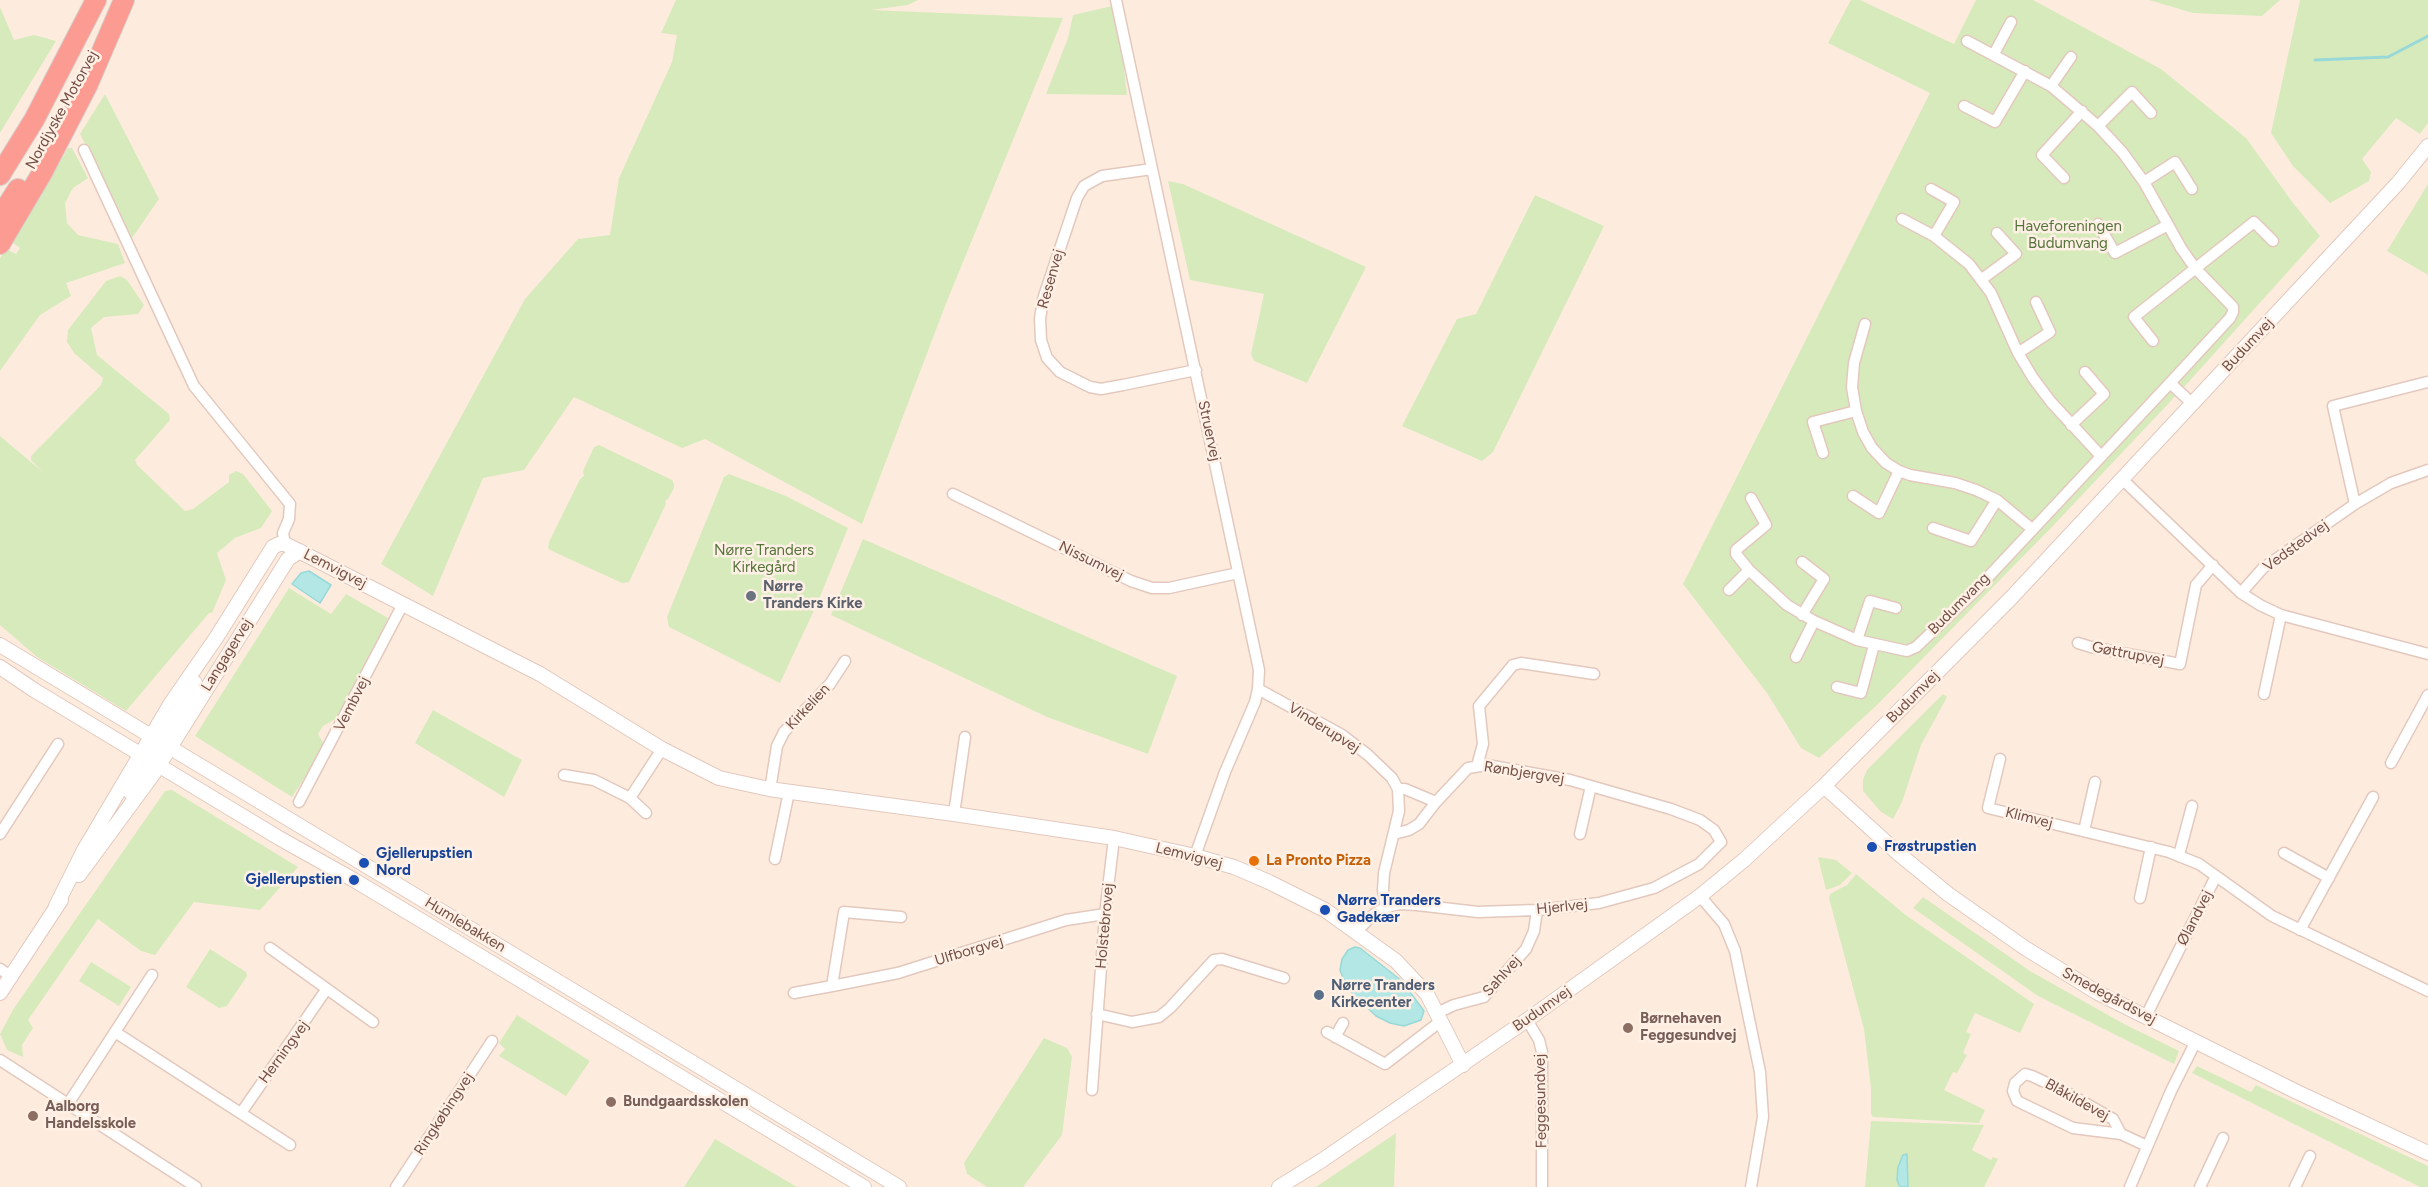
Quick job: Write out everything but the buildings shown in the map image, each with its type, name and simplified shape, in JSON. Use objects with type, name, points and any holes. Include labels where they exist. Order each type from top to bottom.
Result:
[{"type":"highway","name":"Nordjyske Motorvej","points":[[0,217],[39,155],[120,0]]},
{"type":"highway","points":[[0,244],[42,173],[87,86],[124,0]]},
{"type":"highway","name":"Nordjyske Motorvej","points":[[0,175],[34,120],[95,2]]},
{"type":"highway","points":[[0,155],[95,2]]},
{"type":"street","name":"Struervej","points":[[1116,0],[1259,670],[1258,689],[1195,856]]},
{"type":"street","points":[[1994,54],[2011,22]]},
{"type":"street","name":"Budumvang","points":[[1750,498],[1767,525],[1736,550],[1736,554],[1749,570],[1787,605],[1802,615],[1857,640],[1907,651],[1916,647],[1976,590],[2100,455],[2170,383],[2233,312],[2229,302],[2195,268],[2144,182],[2123,153],[2098,126],[2051,86],[2025,70],[1967,41]]},
{"type":"street","points":[[2051,86],[2071,57]]},
{"type":"street","points":[[1964,106],[1995,122],[2025,70]]},
{"type":"street","points":[[2098,126],[2132,92],[2151,113]]},
{"type":"street","points":[[2064,178],[2042,155],[2082,111]]},
{"type":"street","name":"Budumvej","points":[[1279,1187],[1321,1161],[1527,1020],[1700,896],[1744,860],[1824,786],[2012,597],[2398,183],[2428,146]]},
{"type":"street","name":"Lemvigvej","points":[[84,150],[194,386],[290,504],[289,519],[283,533],[285,544],[540,675],[662,749],[719,778],[770,790],[1114,838],[1234,867],[1269,882],[1325,910],[1396,961],[1427,994],[1463,1065]]},
{"type":"street","points":[[2144,182],[2175,162],[2192,189]]},
{"type":"street","name":"Resenvej","points":[[1152,169],[1102,176],[1084,186],[1077,198],[1043,299],[1040,320],[1041,340],[1047,358],[1060,372],[1090,387],[1123,385],[1196,370]]},
{"type":"street","points":[[1931,189],[1954,202],[1934,236]]},
{"type":"street","points":[[1902,219],[1934,236],[1961,256],[1982,279],[2001,313],[2018,352],[2039,386],[2071,425],[2100,455]]},
{"type":"street","points":[[2153,341],[2133,317],[2254,222],[2273,241]]},
{"type":"street","points":[[2098,224],[2115,253],[2168,225]]},
{"type":"street","points":[[1982,279],[2016,254],[1997,233]]},
{"type":"street","points":[[2018,352],[2050,332],[2036,302]]},
{"type":"street","points":[[1865,324],[1854,363],[1852,387],[1856,411],[1863,432],[1872,448],[1886,463],[1899,471],[1976,490],[1996,501],[2032,529]]},
{"type":"street","points":[[2071,425],[2104,394],[2085,372]]},
{"type":"street","points":[[2355,504],[2333,406],[2427,382]]},
{"type":"street","points":[[2170,383],[2193,404]]},
{"type":"street","points":[[1823,453],[1813,422],[1856,411]]},
{"type":"street","name":"Vedstedvej","points":[[2241,593],[2263,568],[2355,504],[2391,483],[2428,470]]},
{"type":"street","points":[[1853,496],[1879,513],[1899,471]]},
{"type":"street","points":[[2122,479],[2241,593],[2281,615],[2428,654]]},
{"type":"street","name":"Nissumvej","points":[[953,494],[1131,581],[1152,588],[1169,588],[1238,573]]},
{"type":"street","points":[[1933,528],[1971,541],[1996,501]]},
{"type":"street","name":"Langagervej","points":[[0,993],[6,973],[102,844],[112,820],[210,659],[216,638],[273,547],[285,544]]},
{"type":"street","name":"Langagervej","points":[[159,742],[288,559],[300,551]]},
{"type":"street","points":[[1802,562],[1824,579],[1802,615]]},
{"type":"street","name":"Gøttrupvej","points":[[2078,643],[2180,664],[2196,585],[2213,565]]},
{"type":"street","points":[[1729,590],[1749,570]]},
{"type":"street","points":[[1857,640],[1870,601],[1896,608]]},
{"type":"street","name":"Vembvej","points":[[299,802],[403,604]]},
{"type":"street","points":[[2264,694],[2281,615]]},
{"type":"street","points":[[1796,657],[1814,621]]},
{"type":"street","name":"Humlebakken","points":[[0,645],[899,1187]]},
{"type":"street","points":[[1837,687],[1861,693],[1874,645]]},
{"type":"street","name":"Kirkelien","points":[[770,790],[777,746],[784,732],[830,684],[845,661]]},
{"type":"street","points":[[1477,766],[1483,744],[1479,706],[1513,665],[1521,663],[1594,674]]},
{"type":"street","name":"Humlebakken","points":[[0,667],[34,690],[864,1187]]},
{"type":"street","name":"Vinderupvej","points":[[1258,689],[1342,735],[1392,778],[1398,789]]},
{"type":"street","points":[[2391,763],[2428,695]]},
{"type":"street","points":[[954,814],[965,737]]},
{"type":"street","points":[[151,759],[159,742]]},
{"type":"street","points":[[0,834],[58,744]]},
{"type":"street","points":[[630,798],[662,749]]},
{"type":"street","name":"Langagervej","points":[[56,906],[84,850],[151,759]]},
{"type":"street","name":"Klimvej","points":[[2000,759],[1988,808],[2179,855],[2199,864],[2216,876]]},
{"type":"street","name":"Rønbjergvej","points":[[1394,834],[1409,830],[1419,824],[1464,772],[1477,766],[1487,765],[1591,786],[1671,809],[1700,820],[1714,830],[1722,842]]},
{"type":"street","points":[[564,775],[594,780],[630,798],[646,813]]},
{"type":"street","points":[[2084,831],[2095,782]]},
{"type":"street","points":[[1580,834],[1591,786]]},
{"type":"street","name":"Smedegårdsvej","points":[[1824,786],[1899,854],[2006,935],[2098,993],[2428,1153]]},
{"type":"street","points":[[1356,932],[1373,915],[1386,907],[1383,890],[1384,873],[1400,800],[1398,789],[1405,789],[1436,802]]},
{"type":"street","points":[[775,859],[789,792]]},
{"type":"street","points":[[2300,930],[2373,797]]},
{"type":"street","points":[[2179,855],[2192,806]]},
{"type":"street","name":"Holstebrovej","points":[[1092,1090],[1105,914],[1114,838]]},
{"type":"street","name":"Hjerlvej","points":[[1386,907],[1400,904],[1478,912],[1537,910],[1599,903],[1654,888],[1699,864],[1722,842]]},
{"type":"street","points":[[2140,898],[2151,847]]},
{"type":"street","points":[[2284,853],[2329,878]]},
{"type":"street","name":"Ølandvej","points":[[2146,1016],[2216,876],[2252,903],[2300,930],[2428,991]]},
{"type":"street","points":[[1700,896],[1724,924],[1736,951],[1761,1072],[1763,1117],[1751,1187]]},
{"type":"street","name":"Sahlvej","points":[[1439,1017],[1454,1005],[1484,997],[1526,949],[1534,931],[1537,910]]},
{"type":"street","points":[[832,986],[844,912],[901,917]]},
{"type":"street","name":"Ulfborgvej","points":[[794,993],[898,973],[1066,921],[1105,914]]},
{"type":"street","points":[[270,948],[373,1022]]},
{"type":"street","points":[[1097,1014],[1132,1022],[1159,1017],[1214,960],[1222,959],[1284,978]]},
{"type":"street","points":[[68,1104],[152,975]]},
{"type":"street","name":"Herningvej","points":[[241,1113],[326,990]]},
{"type":"street","points":[[1343,1023],[1331,1034],[1385,1064],[1439,1017]]},
{"type":"street","name":"Feggesundvej","points":[[1527,1020],[1539,1040],[1542,1052],[1542,1187]]},
{"type":"street","points":[[115,1032],[290,1145]]},
{"type":"street","name":"Ringkøbingvej","points":[[396,1187],[492,1041]]},
{"type":"street","points":[[2130,1187],[2196,1041]]},
{"type":"street","points":[[0,1060],[196,1187]]},
{"type":"street","name":"Blåkildevej","points":[[2121,1134],[2113,1119],[2064,1091],[2025,1074],[2015,1083],[2013,1091],[2017,1101],[2073,1128],[2121,1134],[2147,1146]]},
{"type":"street","points":[[2200,1187],[2223,1138]]},
{"type":"street","points":[[2295,1187],[2310,1156]]},
{"type":"street","name":"Budumvej","points":[[1290,1187],[1321,1161]]},
{"type":"green space","points":[[676,0],[918,0],[908,5],[871,10],[1063,18],[947,301],[862,524],[705,439],[682,448],[574,397],[524,470],[483,478],[433,596],[381,564],[525,299],[578,239],[610,235],[619,178],[672,62],[677,35],[661,33]]},
{"type":"green space","name":"Haveforeningen Budumvang","points":[[1851,0],[1860,0],[1954,44],[1976,0],[2033,0],[2161,69],[2246,138],[2320,236],[2185,386],[2051,528],[1876,706],[1819,758],[1801,748],[1767,693],[1683,584],[1930,93],[1828,43]]},
{"type":"green space","points":[[2149,0],[2280,0],[2262,16],[2193,13]]},
{"type":"green space","points":[[2300,0],[2428,0],[2428,123],[2420,134],[2396,118],[2362,159],[2371,172],[2369,181],[2330,203],[2293,166],[2271,133]]},
{"type":"green space","points":[[1112,6],[1122,52],[1127,95],[1046,94],[1068,38],[1073,15]]},
{"type":"green space","points":[[0,7],[14,40],[34,35],[56,41],[0,133]]},
{"type":"green space","points":[[105,94],[159,199],[132,238],[80,134]]},
{"type":"green space","points":[[68,148],[72,148],[88,178],[73,188],[65,203],[67,223],[78,235],[118,244],[125,263],[66,283],[71,296],[40,315],[0,371],[0,258],[6,249],[16,254],[20,248],[13,243]]},
{"type":"green space","points":[[1168,181],[1183,184],[1366,267],[1307,383],[1254,361],[1251,354],[1264,294],[1190,280]]},
{"type":"green space","points":[[2428,184],[2428,275],[2387,251]]},
{"type":"green space","points":[[1535,195],[1604,226],[1493,452],[1482,461],[1402,426],[1457,319],[1476,314]]},
{"type":"green space","points":[[120,276],[127,280],[144,305],[138,314],[104,317],[91,328],[97,355],[169,414],[170,420],[135,460],[137,465],[185,511],[193,509],[229,482],[229,475],[236,471],[243,474],[272,511],[261,528],[235,538],[217,553],[226,580],[212,613],[209,613],[126,711],[37,657],[0,625],[0,436],[44,473],[31,460],[31,456],[101,385],[103,378],[74,353],[67,342],[68,330],[106,281]]},
{"type":"green space","points":[[599,445],[672,480],[674,484],[629,582],[622,583],[548,548],[580,479],[584,476],[583,471],[594,447]]},
{"type":"green space","name":"Nørre Tranders Kirkegård","points":[[729,474],[786,496],[848,528],[817,604],[780,683],[669,627],[667,617],[724,477]]},
{"type":"green space","points":[[863,539],[1177,676],[1148,754],[1047,717],[831,615]]},
{"type":"green space","points":[[289,588],[331,614],[346,594],[388,618],[341,716],[323,726],[318,734],[325,746],[292,797],[195,736]]},
{"type":"green space","points":[[1943,694],[1947,697],[1921,745],[1902,802],[1893,819],[1881,812],[1863,791],[1863,780],[1867,770]]},
{"type":"green space","points":[[433,710],[522,760],[504,797],[415,743]]},
{"type":"green space","points":[[172,790],[298,867],[260,910],[194,902],[155,955],[141,951],[98,919],[28,1020],[33,1028],[22,1045],[23,1057],[7,1050],[0,1034],[14,1008],[165,791]]},
{"type":"green space","points":[[1818,857],[1836,860],[1852,873],[1840,885],[1826,890]]},
{"type":"green space","points":[[1856,874],[1907,916],[2034,1004],[2020,1033],[1975,1013],[1966,1032],[1971,1034],[1963,1053],[1967,1055],[1957,1073],[1953,1072],[1944,1090],[1985,1110],[1979,1123],[1873,1117],[1871,1114],[1871,1088],[1864,1029],[1829,898],[1830,894],[1847,885]]},
{"type":"green space","points":[[1923,897],[2030,971],[2124,1024],[2179,1051],[2174,1064],[2038,996],[1913,908]]},
{"type":"green space","points":[[210,949],[246,972],[247,976],[227,1006],[219,1008],[186,987]]},
{"type":"green space","points":[[91,962],[131,987],[119,1006],[79,981]]},
{"type":"green space","points":[[517,1015],[590,1061],[566,1096],[499,1056],[505,1049],[499,1043]]},
{"type":"green space","points":[[1044,1038],[1067,1048],[1072,1057],[1062,1135],[1023,1187],[987,1187],[967,1174],[964,1163]]},
{"type":"green space","points":[[2197,1066],[2251,1092],[2256,1085],[2428,1166],[2428,1187],[2420,1187],[2192,1073]]},
{"type":"green space","points":[[1871,1121],[1984,1125],[1972,1150],[1991,1160],[1993,1157],[1998,1159],[1984,1187],[1865,1187]]},
{"type":"green space","points":[[1396,1133],[1394,1187],[1316,1187]]},
{"type":"green space","points":[[715,1139],[797,1187],[684,1187]]},
{"type":"water","points":[[309,571],[331,585],[320,603],[292,584],[301,573]]},
{"type":"water","points":[[1355,947],[1360,948],[1402,981],[1424,1011],[1421,1020],[1404,1026],[1390,1023],[1376,1016],[1352,993],[1340,970],[1342,959],[1348,950]]},
{"type":"water","points":[[1907,1154],[1908,1187],[1900,1187],[1897,1180],[1898,1167],[1903,1155]]},
{"type":"waterway","points":[[2315,60],[2388,57],[2428,36]]},
{"type":"place","name":"Nørre Tranders Kirke","points":[[751,596]]},
{"type":"place","name":"Frøstrupstien","points":[[1872,847]]},
{"type":"place","name":"La Pronto Pizza","points":[[1254,861]]},
{"type":"place","name":"Gjellerupstien Nord","points":[[364,863]]},
{"type":"place","name":"Gjellerupstien","points":[[354,880]]},
{"type":"place","name":"Nørre Tranders Gadekær","points":[[1325,910]]},
{"type":"place","name":"Nørre Tranders Kirkecenter","points":[[1319,995]]},
{"type":"place","name":"Børnehaven Feggesundvej","points":[[1628,1028]]},
{"type":"place","name":"Bundgaardsskolen","points":[[611,1102]]},
{"type":"place","name":"Aalborg Handelsskole","points":[[33,1116]]}]
